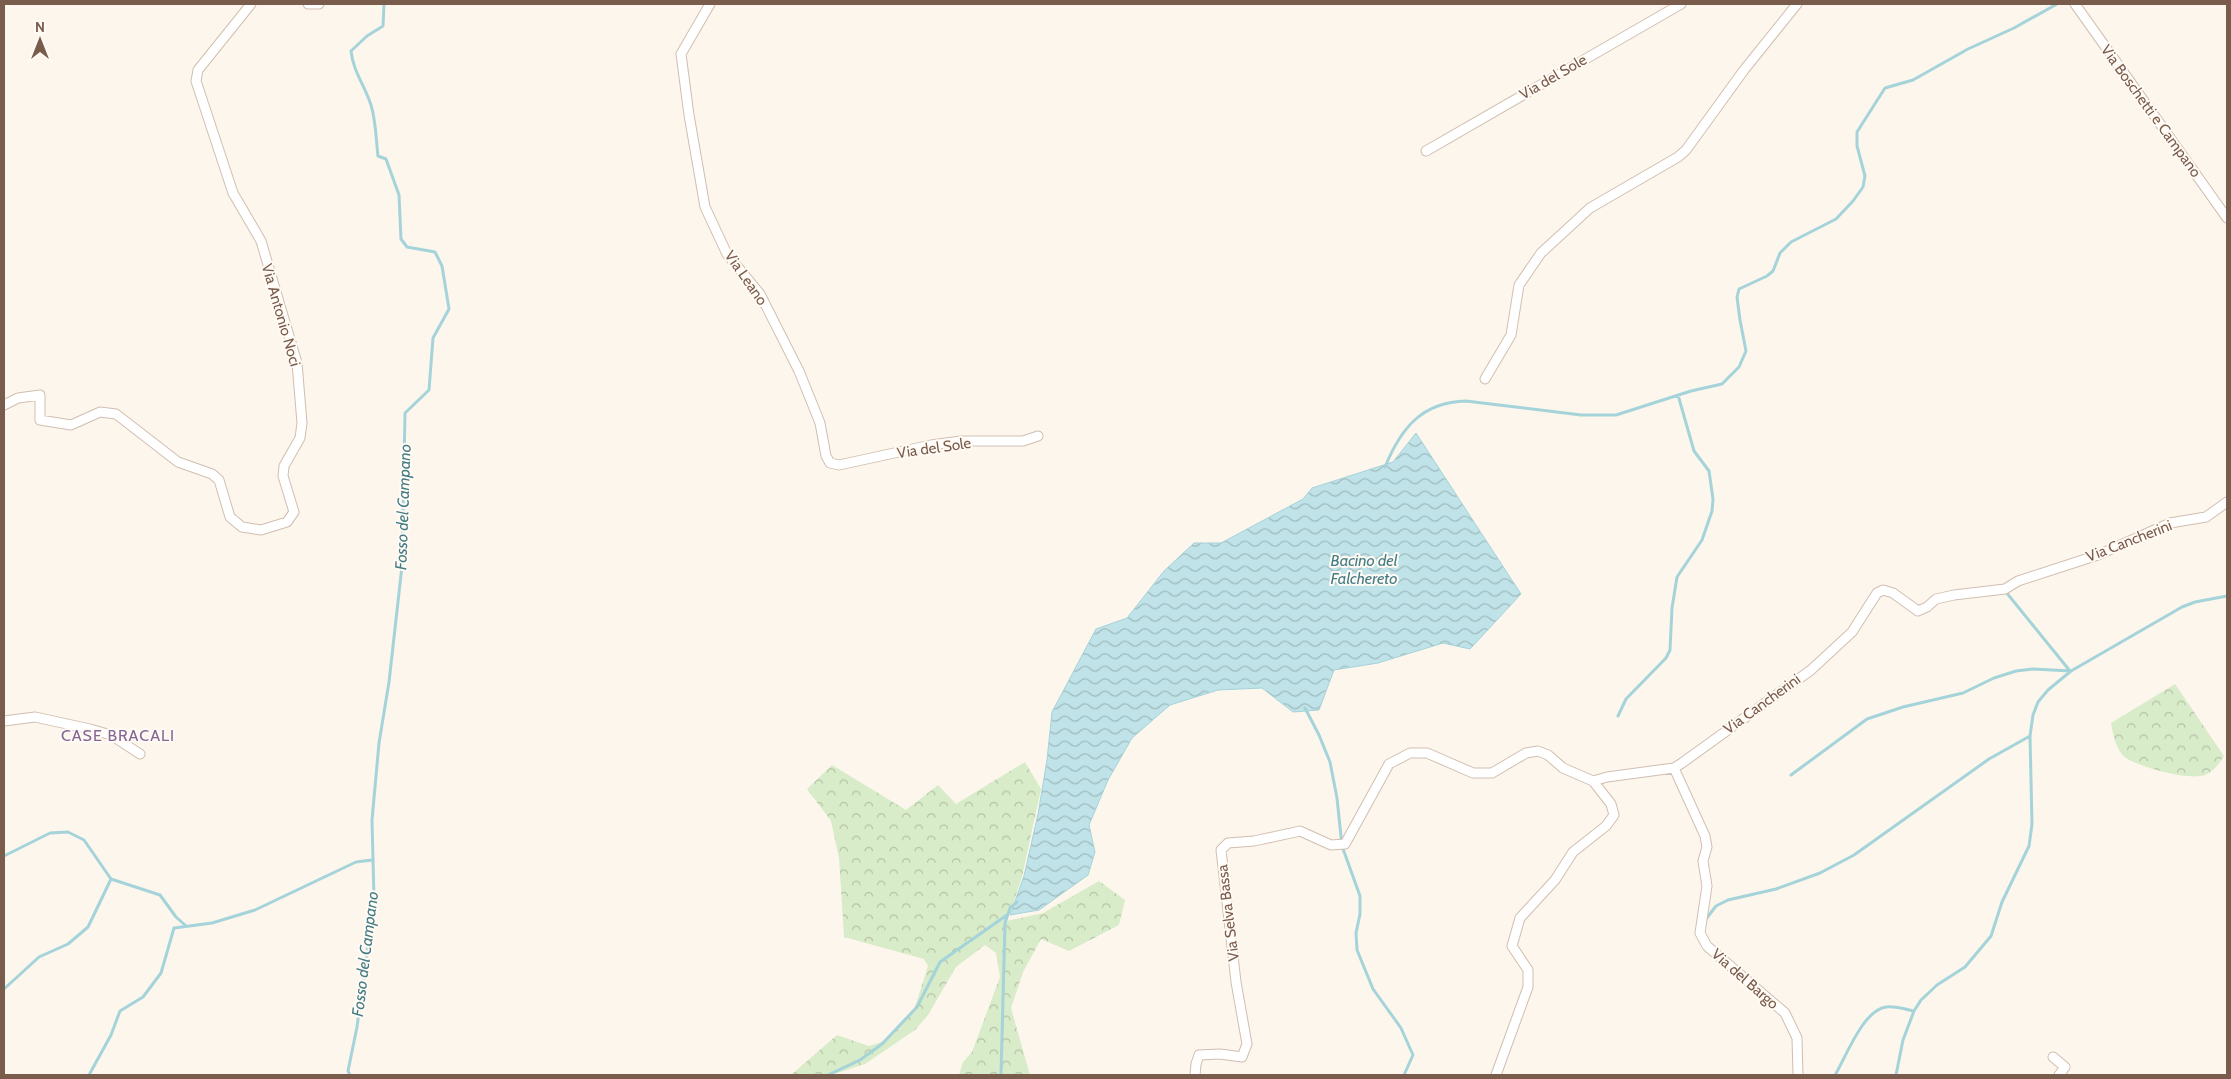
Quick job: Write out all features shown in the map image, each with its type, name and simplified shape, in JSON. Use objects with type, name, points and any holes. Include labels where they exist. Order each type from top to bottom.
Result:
[{"type":"street","name":"Via Antonio Noci","points":[[4,405],[18,398],[40,395],[40,420],[71,425],[100,412],[116,414],[178,462],[212,474],[219,480],[230,517],[242,527],[261,530],[287,522],[294,512],[283,476],[284,466],[300,438],[302,424],[297,363],[261,241],[233,193],[196,81],[198,70],[251,4]]},
{"type":"street","points":[[308,4],[319,4]]},
{"type":"street","name":"Via Leano","points":[[710,4],[681,54],[689,115],[706,206],[727,254],[760,294],[800,371],[820,423],[826,456],[830,464]]},
{"type":"street","name":"Via del Sole","points":[[1426,151],[1681,4]]},
{"type":"street","points":[[1485,379],[1511,335],[1519,285],[1541,253],[1590,208],[1678,157],[1686,150],[1744,70],[1797,4]]},
{"type":"street","name":"Via Boschetti e Campano","points":[[2075,4],[2227,218]]},
{"type":"street","name":"Via del Sole","points":[[830,464],[839,465],[931,445],[961,441],[1024,441],[1038,436]]},
{"type":"street","name":"Via Cancherini","points":[[1593,781],[1607,776],[1674,768],[1810,670],[1852,632],[1877,593],[1883,590],[1893,593],[1918,611],[1928,607],[1936,598],[2004,589],[2018,581],[2098,555],[2170,523],[2206,517],[2227,502]]},
{"type":"street","points":[[4,721],[35,717],[90,729],[111,736],[140,754]]},
{"type":"street","name":"Via Selva Bassa","points":[[1195,1075],[1199,1055],[1220,1054],[1242,1057],[1248,1044],[1234,965],[1221,850],[1228,843],[1254,841],[1300,831],[1331,845],[1345,844],[1389,764],[1410,753],[1427,753],[1473,773],[1492,773],[1526,753],[1538,751],[1548,755],[1563,768],[1593,781]]},
{"type":"street","name":"Via del Bargo","points":[[1674,768],[1705,836],[1707,847],[1702,862],[1707,886],[1700,933],[1707,946],[1785,1013],[1797,1038],[1798,1075]]},
{"type":"street","points":[[1496,1075],[1528,987],[1528,970],[1512,946],[1520,918],[1555,880],[1573,852],[1606,826],[1614,815],[1611,804],[1593,781]]},
{"type":"street","points":[[2053,1057],[2065,1067],[2059,1075]]},
{"type":"green space","points":[[2175,684],[2224,756],[2216,767],[2205,775],[2177,775],[2133,762],[2123,755],[2116,742],[2111,723]]},
{"type":"green space","points":[[1025,762],[1041,789],[1022,877],[1007,921],[1043,913],[1099,881],[1125,900],[1119,925],[1069,951],[1041,939],[1023,972],[1011,1008],[1030,1075],[959,1075],[963,1062],[972,1052],[1000,977],[996,953],[985,945],[956,967],[928,1015],[915,1030],[865,1064],[831,1075],[791,1075],[837,1035],[869,1046],[885,1041],[915,1007],[928,966],[924,959],[844,937],[839,858],[831,821],[807,789],[832,765],[906,810],[938,785],[956,804]]},
{"type":"water","name":"Bacino del Falchereto","points":[[1416,433],[1521,594],[1470,649],[1443,643],[1378,663],[1334,670],[1319,710],[1293,712],[1262,688],[1218,690],[1170,705],[1132,738],[1108,780],[1089,825],[1095,852],[1088,875],[1039,910],[1010,915],[1024,876],[1038,814],[1047,760],[1052,712],[1096,629],[1127,618],[1164,571],[1194,543],[1221,543],[1303,499],[1312,488],[1393,462]]},
{"type":"waterway","name":"Fosso del Campano","points":[[350,1075],[348,1071],[357,1027],[374,899],[372,820],[379,743],[389,682],[402,566],[405,413],[429,390],[433,338],[449,309],[442,266],[435,252],[407,247],[401,239],[399,195],[386,159],[378,156],[373,111],[352,58],[351,51],[367,36],[383,26],[384,4]]},
{"type":"waterway","points":[[1385,467],[1398,440],[1406,429],[1425,412],[1437,406],[1466,401],[1581,415],[1616,415],[1691,391],[1722,384],[1739,367],[1746,351],[1737,297],[1739,289],[1767,276],[1773,271],[1780,253],[1791,242],[1836,219],[1853,201],[1863,187],[1865,176],[1857,146],[1857,132],[1885,88],[1913,80],[1968,49],[2014,28],[2057,4]]},
{"type":"waterway","points":[[1618,716],[1626,699],[1666,658],[1670,650],[1672,608],[1677,577],[1702,540],[1712,511],[1713,499],[1709,471],[1694,451],[1678,395]]},
{"type":"waterway","points":[[2006,592],[2070,671]]},
{"type":"waterway","points":[[1896,1075],[1903,1040],[1914,1011],[1921,1000],[1937,985],[1965,967],[1991,936],[2002,902],[2029,846],[2032,824],[2030,736],[2033,715],[2038,702],[2048,690],[2071,671],[2182,607],[2195,602],[2227,596]]},
{"type":"waterway","points":[[1791,775],[1867,719],[1903,707],[1963,693],[1994,678],[2016,671],[2033,669],[2071,671]]},
{"type":"waterway","points":[[1305,708],[1330,762],[1337,798],[1342,846],[1360,896],[1360,914],[1356,933],[1357,950],[1373,989],[1401,1028],[1413,1055],[1404,1075]]},
{"type":"waterway","points":[[1706,919],[1716,906],[1728,900],[1776,889],[1820,873],[1854,855],[1989,759],[2030,736]]},
{"type":"waterway","points":[[4,856],[50,833],[68,832],[84,840],[111,879],[160,895],[176,917],[185,925]]},
{"type":"waterway","points":[[89,1075],[111,1035],[120,1011],[143,997],[161,973],[174,928],[212,923],[255,910],[356,862],[372,860]]},
{"type":"waterway","points":[[4,989],[39,957],[68,944],[88,927],[111,879]]},
{"type":"waterway","points":[[1001,1075],[1005,923],[1010,908],[1017,902]]},
{"type":"waterway","points":[[828,1075],[860,1060],[882,1044],[917,1007],[940,962],[1007,915]]},
{"type":"waterway","points":[[1835,1075],[1856,1035],[1870,1016],[1886,1007],[1914,1011]]},
{"type":"district","name":"CASE BRACALI","points":[[118,735]]}]
